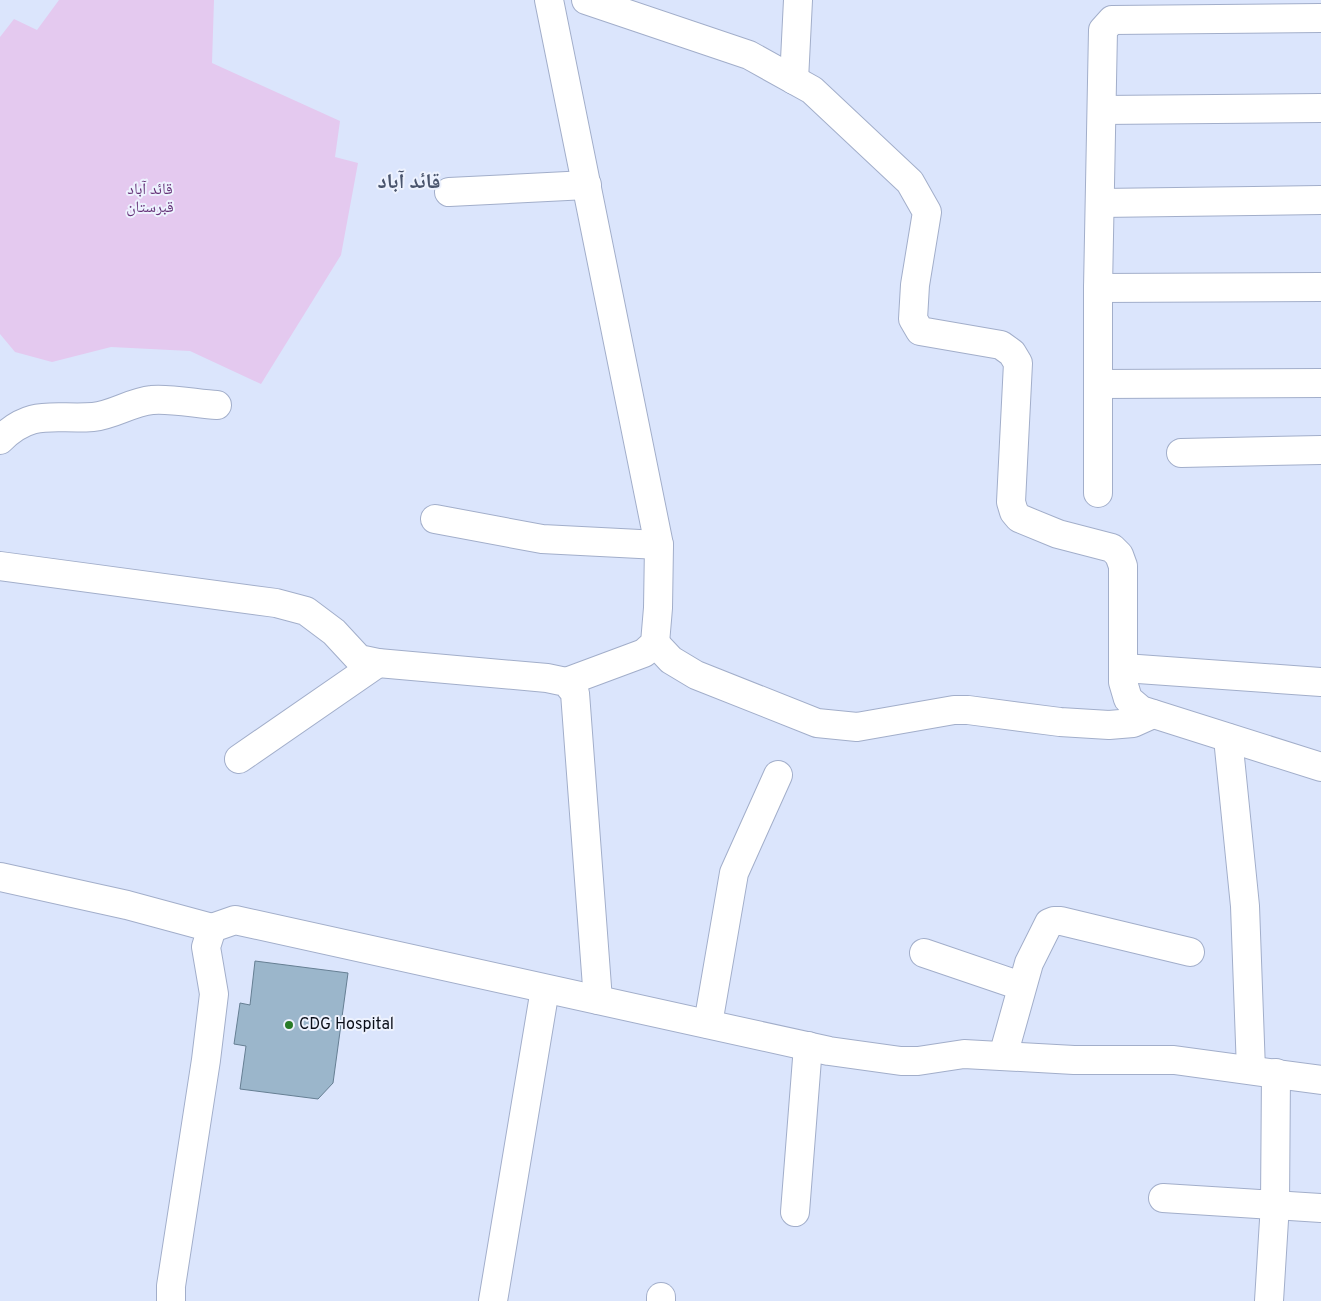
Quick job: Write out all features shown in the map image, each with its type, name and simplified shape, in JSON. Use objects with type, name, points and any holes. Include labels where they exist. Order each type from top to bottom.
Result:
[{"type":"street","points":[[0,566],[276,604],[306,611],[334,632],[359,659],[378,663],[547,678],[566,682],[644,653],[655,643],[658,608],[659,545],[549,0]]},
{"type":"street","points":[[586,0],[749,55],[812,90],[910,182],[927,212],[913,319],[920,331],[1001,345],[1012,353],[1018,363],[1011,502],[1014,512],[1020,518],[1058,534],[1112,548],[1119,555],[1123,566],[1123,682],[1128,699],[1141,710],[1321,768]]},
{"type":"street","points":[[794,80],[798,0]]},
{"type":"street","points":[[1098,493],[1098,288],[1103,30],[1112,20],[1321,18]]},
{"type":"street","points":[[1102,110],[1321,108]]},
{"type":"street","points":[[449,192],[587,185]]},
{"type":"street","points":[[1100,203],[1321,200]]},
{"type":"street","points":[[1098,288],[1321,288]]},
{"type":"street","points":[[1098,384],[1321,383]]},
{"type":"street","points":[[0,440],[19,424],[38,417],[92,417],[110,414],[141,402],[153,400],[217,405]]},
{"type":"street","points":[[1180,453],[1321,450]]},
{"type":"street","points":[[435,520],[542,539],[659,545]]},
{"type":"street","points":[[655,643],[671,660],[696,675],[817,723],[857,728],[954,710],[968,710],[1060,722],[1109,725],[1133,723],[1153,714]]},
{"type":"street","points":[[239,759],[378,663]]},
{"type":"street","points":[[1124,668],[1321,682]]},
{"type":"street","points":[[566,682],[575,693],[598,1000]]},
{"type":"street","points":[[1228,738],[1264,1072],[1275,1204],[1269,1301]]},
{"type":"street","points":[[708,1024],[734,873],[778,775]]},
{"type":"street","points":[[0,877],[127,904],[212,928],[235,920],[808,1046],[901,1061],[918,1061],[964,1054],[1074,1060],[1174,1060],[1321,1080]]},
{"type":"street","points":[[1003,1056],[1021,986],[1033,955],[1049,923],[1061,921],[1190,952]]},
{"type":"street","points":[[171,1301],[171,1286],[206,1060],[214,994],[206,947],[212,928]]},
{"type":"street","points":[[924,953],[1021,986]]},
{"type":"street","points":[[493,1301],[545,989]]},
{"type":"street","points":[[794,1212],[808,1046]]},
{"type":"street","points":[[1163,1198],[1321,1208]]},
{"type":"green space","name":"قائد آباد قبرستان","points":[[59,0],[214,0],[212,63],[340,121],[335,157],[358,163],[341,255],[261,384],[190,351],[111,347],[52,362],[15,352],[0,334],[0,37],[14,19],[37,30]]},
{"type":"building","name":"CDG Hospital","points":[[255,961],[348,973],[333,1083],[318,1099],[240,1089],[246,1046],[234,1044],[240,1003],[250,1005]]},
{"type":"place","name":"CDG Hospital","points":[[289,1025]]},
{"type":"district","name":"قائد آباد","points":[[409,182]]}]
